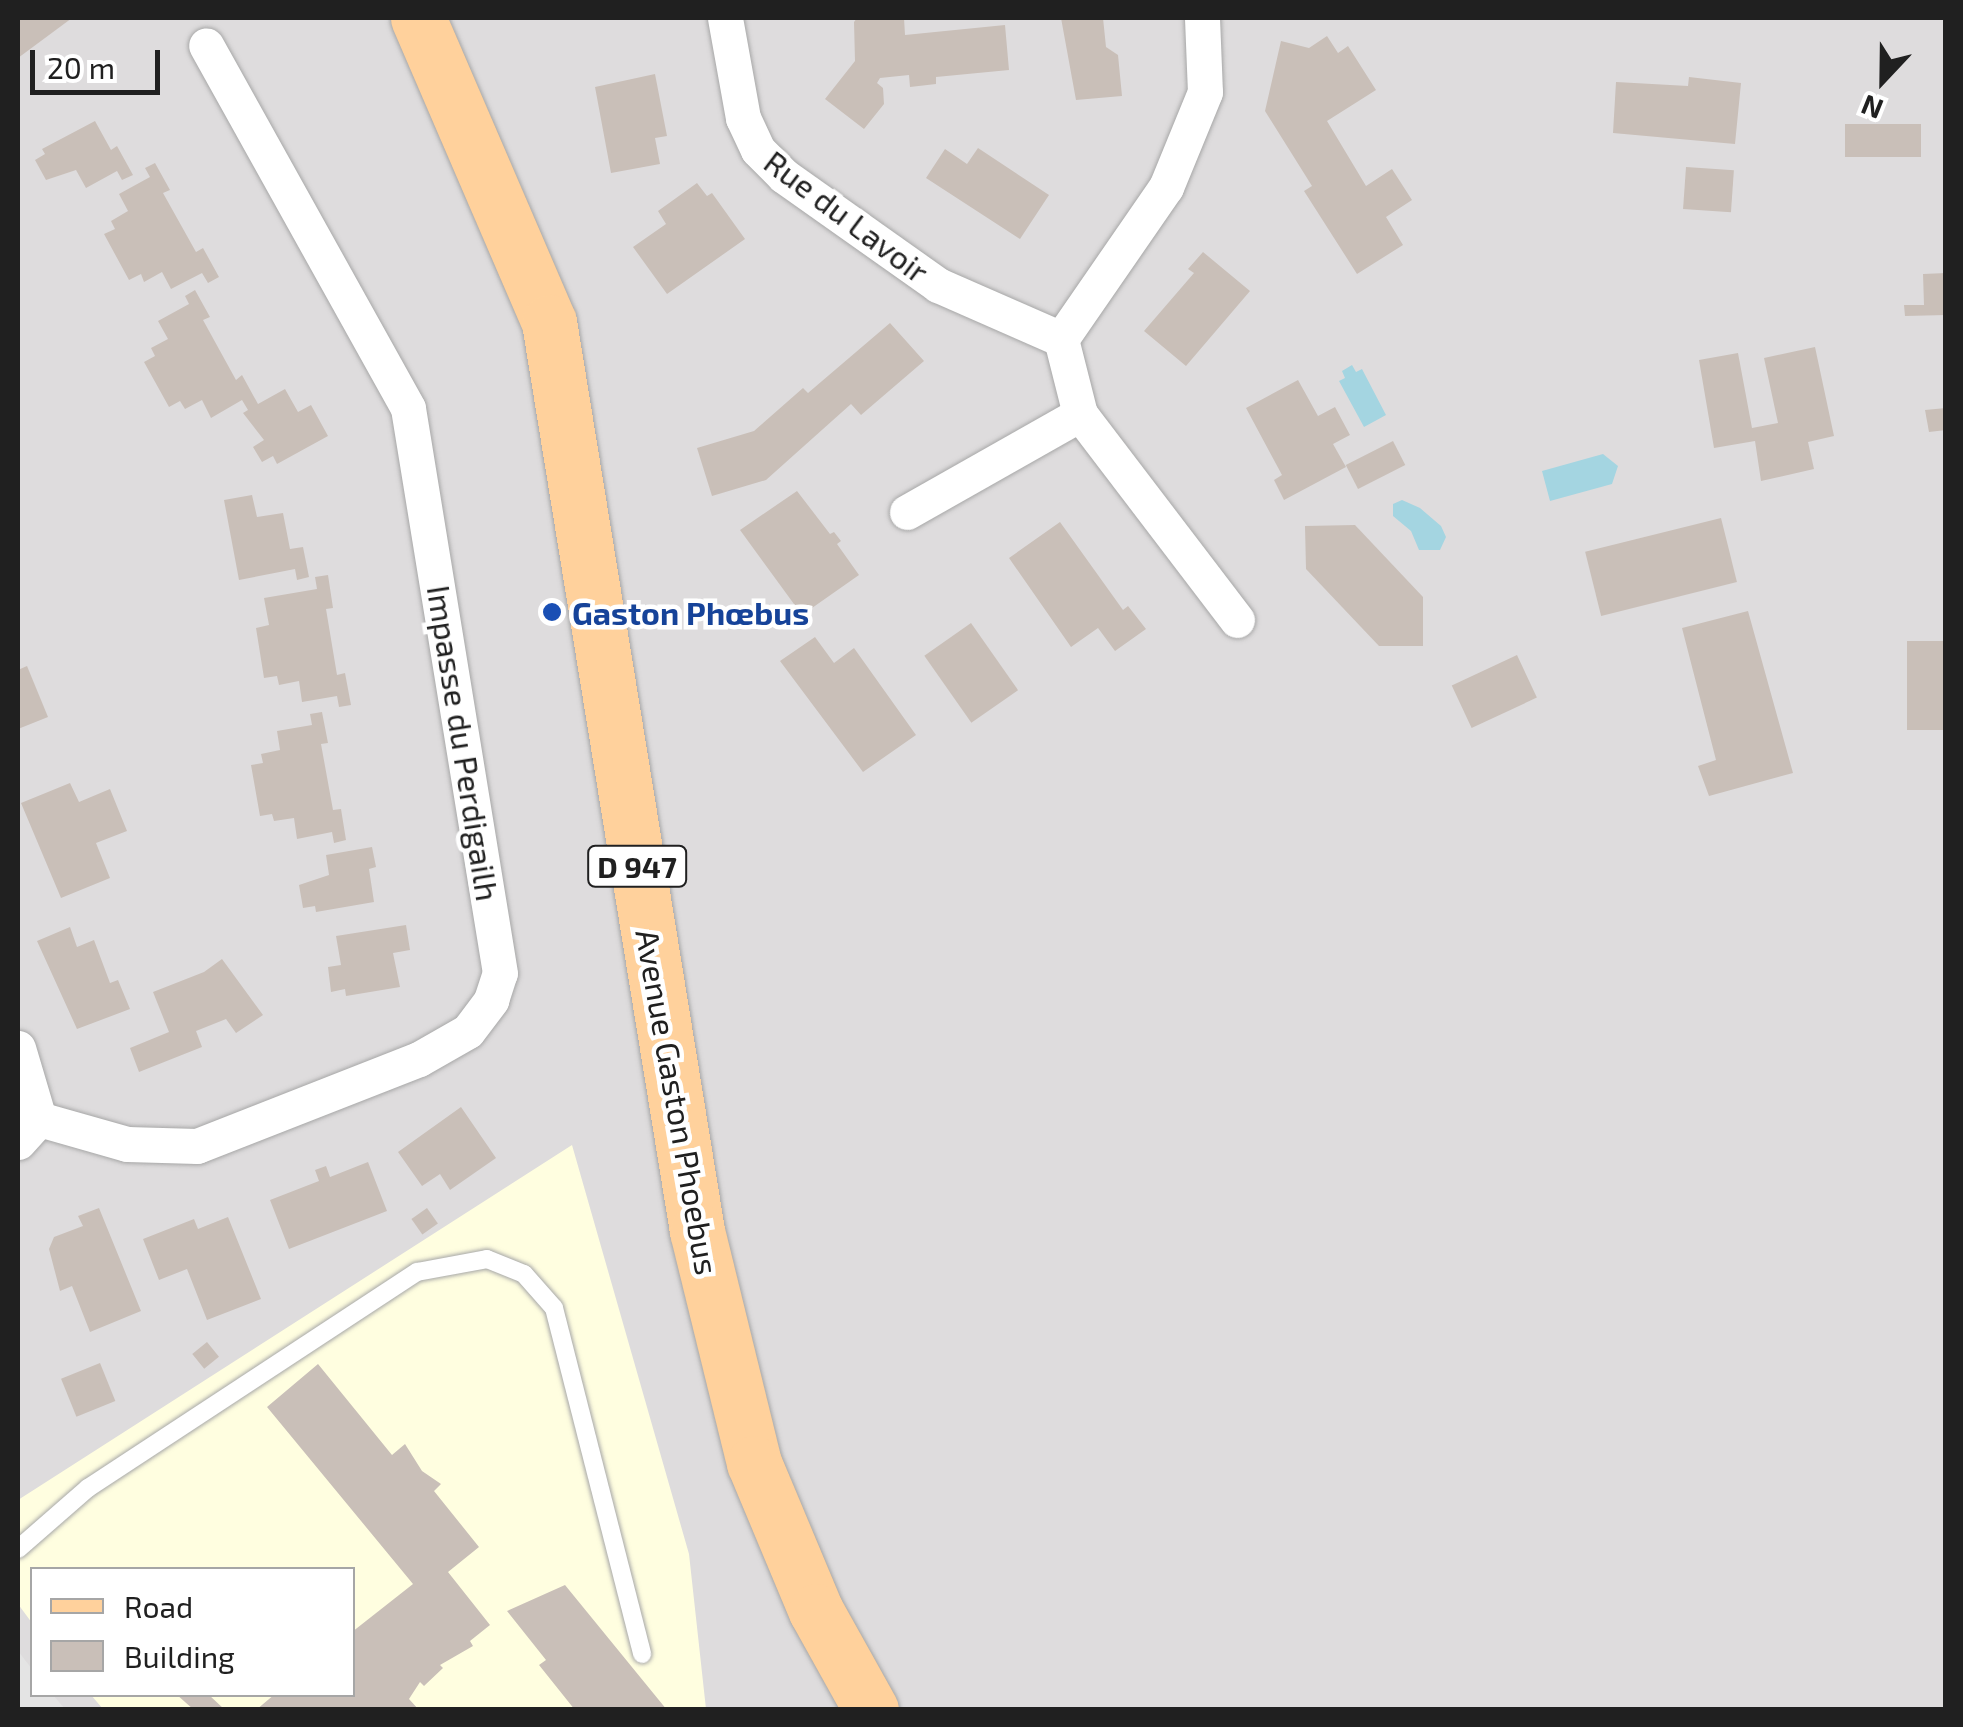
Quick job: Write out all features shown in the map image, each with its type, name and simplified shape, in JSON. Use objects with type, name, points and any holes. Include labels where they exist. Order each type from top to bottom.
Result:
[{"type":"main road","name":"Avenue Gaston Phoebus","points":[[418,18],[549,322],[697,1231],[754,1463],[816,1612],[871,1710]]},
{"type":"street","name":"Rue du Lavoir","points":[[726,18],[743,118],[758,150],[784,176],[938,285],[1061,339]]},
{"type":"street","points":[[1202,18],[1205,92],[1166,187],[1061,339],[1080,414],[1236,620]]},
{"type":"street","name":"Impasse du Perdigailh","points":[[28,1130],[127,1144],[197,1146],[436,1050],[468,1031],[491,1000],[500,973],[408,408],[206,45]]},
{"type":"street","points":[[906,512],[1080,414]]},
{"type":"street","points":[[18,1048],[28,1130]]},
{"type":"lane","points":[[18,1550],[88,1488],[416,1272],[487,1260],[524,1274],[554,1308],[642,1654]]},
{"type":"shaded area","points":[[18,18],[1945,18],[1945,1709],[18,1709]]},
{"type":"shaded area","points":[[572,1145],[689,1554],[706,1709],[103,1709],[93,1697],[355,1697],[355,1567],[30,1567],[30,1620],[18,1604],[18,1500]]},
{"type":"shaded area","points":[[18,1651],[30,1666],[30,1697],[55,1697],[65,1709],[18,1709]]},
{"type":"water","points":[[1352,365],[1356,372],[1362,369],[1386,415],[1364,427],[1339,381],[1345,378],[1342,371]]},
{"type":"water","points":[[1603,454],[1618,466],[1612,484],[1550,501],[1542,471]]},
{"type":"water","points":[[1402,500],[1420,508],[1441,526],[1446,537],[1440,550],[1419,550],[1411,531],[1393,516],[1393,504]]},
{"type":"building","points":[[18,18],[72,18],[18,58]]},
{"type":"building","points":[[857,18],[904,18],[905,35],[1005,25],[1009,70],[936,77],[936,84],[910,87],[909,75],[880,78],[877,83],[883,88],[884,104],[864,129],[825,99],[855,61]]},
{"type":"building","points":[[1061,18],[1103,18],[1106,47],[1118,55],[1122,96],[1076,100]]},
{"type":"building","points":[[1327,36],[1338,53],[1348,46],[1376,90],[1327,121],[1366,186],[1392,169],[1412,200],[1386,217],[1403,245],[1357,274],[1304,191],[1312,186],[1265,111],[1281,41],[1309,48]]},
{"type":"building","points":[[655,74],[667,136],[655,138],[660,164],[611,173],[595,87]]},
{"type":"building","points":[[1689,77],[1741,83],[1735,144],[1613,133],[1616,82],[1688,86]]},
{"type":"building","points":[[95,121],[111,150],[117,146],[133,175],[122,180],[117,171],[86,188],[76,170],[46,180],[35,160],[45,154],[42,149]]},
{"type":"building","points":[[1845,124],[1921,124],[1921,157],[1845,157]]},
{"type":"building","points":[[978,148],[1049,195],[1020,239],[926,178],[945,149],[967,164]]},
{"type":"building","points":[[155,163],[170,190],[163,193],[196,252],[203,248],[219,277],[208,283],[202,273],[171,289],[162,272],[144,282],[141,274],[129,280],[104,234],[115,229],[111,221],[128,211],[119,194],[150,177],[145,168]]},
{"type":"building","points":[[1686,167],[1734,170],[1731,212],[1683,209]]},
{"type":"building","points":[[697,183],[707,196],[712,193],[745,239],[667,294],[633,247],[666,224],[658,211]]},
{"type":"building","points":[[1203,252],[1250,291],[1186,366],[1144,331],[1194,273],[1188,269]]},
{"type":"building","points":[[1946,273],[1946,315],[1905,316],[1904,305],[1924,305],[1923,274]]},
{"type":"building","points":[[195,290],[210,317],[203,320],[236,380],[242,375],[258,404],[285,389],[298,412],[311,405],[328,436],[277,464],[273,456],[262,462],[253,447],[264,440],[243,413],[248,410],[242,400],[211,418],[202,400],[185,409],[180,401],[169,407],[144,362],[155,356],[151,348],[168,339],[158,321],[189,304],[185,296]]},
{"type":"building","points":[[890,323],[924,361],[861,415],[851,404],[766,480],[712,496],[697,448],[754,431],[803,388],[808,393]]},
{"type":"building","points":[[1815,347],[1834,436],[1808,442],[1814,469],[1761,481],[1755,441],[1714,448],[1699,360],[1738,353],[1752,428],[1778,423],[1764,358]]},
{"type":"building","points":[[1298,380],[1318,416],[1335,407],[1350,435],[1333,444],[1346,467],[1284,500],[1274,480],[1282,475],[1246,408]]},
{"type":"building","points":[[1946,408],[1946,430],[1929,432],[1925,410]]},
{"type":"building","points":[[1393,441],[1405,465],[1358,489],[1346,465]]},
{"type":"building","points":[[797,491],[830,534],[834,532],[841,541],[837,544],[859,575],[802,615],[740,530]]},
{"type":"building","points":[[252,495],[257,517],[283,513],[290,549],[303,547],[309,577],[297,580],[295,569],[239,580],[224,500]]},
{"type":"building","points":[[1721,518],[1737,582],[1601,616],[1585,552]]},
{"type":"building","points":[[1060,522],[1123,610],[1128,606],[1146,629],[1115,651],[1098,628],[1071,647],[1009,558]]},
{"type":"building","points":[[1355,525],[1423,597],[1423,646],[1379,646],[1306,569],[1305,526]]},
{"type":"building","points":[[328,575],[333,608],[326,609],[337,675],[345,673],[351,705],[339,707],[337,696],[302,702],[299,681],[279,685],[277,676],[264,678],[256,628],[269,625],[264,598],[317,589],[315,577]]},
{"type":"building","points":[[1748,611],[1793,773],[1709,796],[1698,766],[1716,760],[1682,628]]},
{"type":"building","points":[[971,623],[1018,690],[971,723],[924,656]]},
{"type":"building","points":[[815,637],[834,663],[854,648],[916,735],[863,772],[780,661]]},
{"type":"building","points":[[1907,641],[1946,641],[1946,730],[1907,730]]},
{"type":"building","points":[[1517,655],[1537,698],[1472,728],[1452,685]]},
{"type":"building","points":[[27,666],[48,717],[18,729],[18,670]]},
{"type":"building","points":[[322,712],[328,743],[321,744],[333,810],[341,809],[346,840],[334,843],[332,832],[297,839],[294,818],[274,821],[272,814],[260,816],[251,765],[263,763],[261,754],[280,750],[277,731],[312,725],[310,714]]},
{"type":"building","points":[[70,783],[79,802],[110,789],[127,831],[96,843],[110,878],[61,898],[21,803]]},
{"type":"building","points":[[372,847],[376,867],[369,869],[374,902],[316,912],[315,906],[303,908],[299,885],[329,875],[326,855]]},
{"type":"building","points":[[406,925],[410,950],[393,953],[400,987],[346,996],[345,989],[331,992],[328,967],[341,965],[336,936]]},
{"type":"building","points":[[70,927],[77,947],[94,940],[110,983],[118,980],[130,1009],[77,1029],[37,941]]},
{"type":"building","points":[[222,959],[263,1015],[236,1033],[226,1019],[196,1031],[202,1047],[139,1072],[130,1048],[169,1032],[153,992],[204,972]]},
{"type":"building","points":[[461,1107],[496,1158],[450,1190],[440,1174],[422,1186],[398,1152]]},
{"type":"building","points":[[368,1162],[387,1211],[289,1249],[270,1200],[319,1181],[315,1170],[326,1166],[330,1177]]},
{"type":"building","points":[[99,1208],[141,1311],[90,1332],[72,1286],[60,1291],[49,1249],[54,1237],[83,1226],[78,1216]]},
{"type":"building","points":[[427,1208],[438,1224],[422,1234],[411,1219]]},
{"type":"building","points":[[228,1217],[261,1299],[207,1320],[187,1269],[159,1280],[143,1239],[194,1219],[198,1229]]},
{"type":"building","points":[[207,1342],[219,1357],[204,1369],[192,1354]]},
{"type":"building","points":[[100,1363],[115,1401],[76,1417],[61,1379]]},
{"type":"building","points":[[318,1364],[392,1455],[405,1444],[422,1471],[441,1484],[434,1491],[479,1547],[448,1572],[490,1625],[470,1641],[473,1646],[440,1665],[443,1668],[424,1686],[420,1682],[409,1699],[419,1710],[256,1710],[271,1697],[355,1697],[355,1630],[413,1584],[267,1407]]},
{"type":"building","points":[[565,1585],[667,1710],[575,1710],[539,1665],[546,1660],[507,1611]]},
{"type":"building","points":[[179,1697],[211,1697],[225,1710],[194,1710]]},
{"type":"place","name":"Gaston Phœbus","points":[[552,612]]}]
